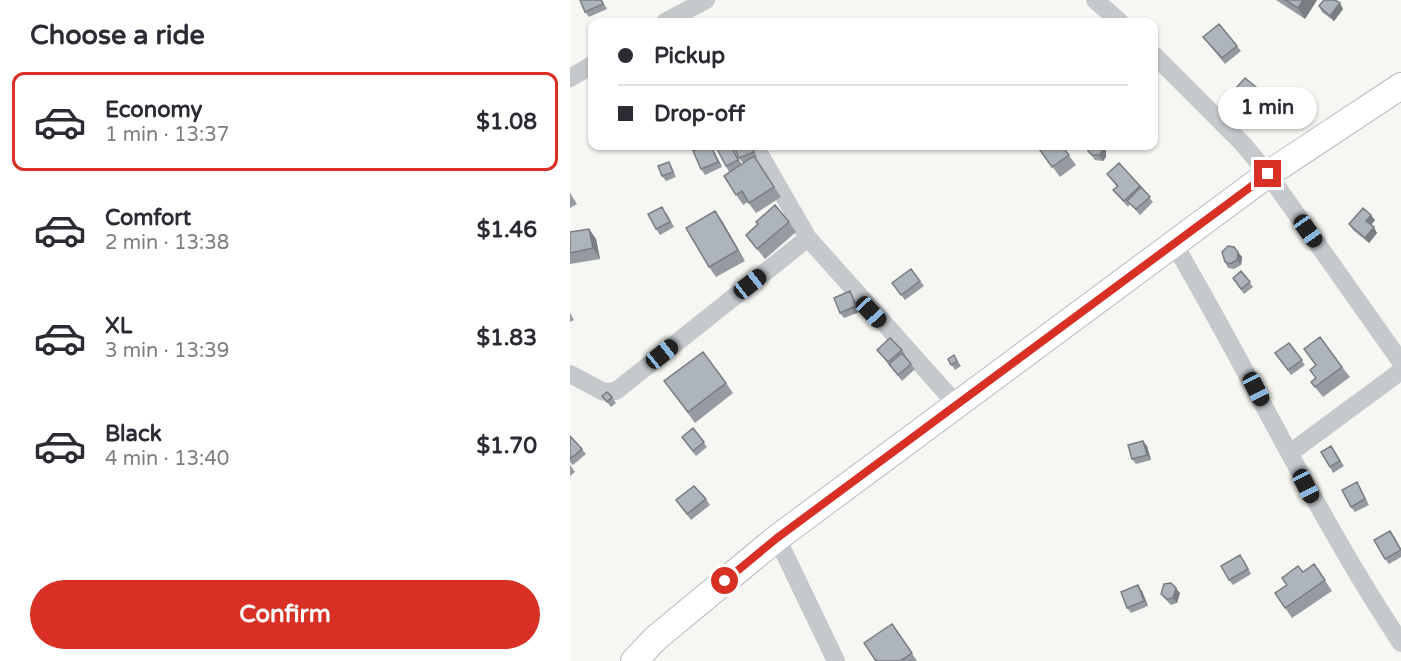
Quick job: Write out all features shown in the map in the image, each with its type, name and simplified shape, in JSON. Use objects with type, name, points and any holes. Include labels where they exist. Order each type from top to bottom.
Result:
[{"type":"street","points":[[679,18],[706,0]]},
{"type":"street","points":[[1095,0],[1115,18]]},
{"type":"street","points":[[1158,59],[1243,144],[1268,174],[1401,362]]},
{"type":"street","points":[[570,78],[588,67]]},
{"type":"street","points":[[634,661],[656,638],[777,538],[1268,174],[1401,86]]},
{"type":"street","points":[[757,150],[808,238],[957,406]]},
{"type":"street","points":[[570,375],[604,392],[616,391],[808,238]]},
{"type":"street","points":[[1174,244],[1221,324],[1323,519],[1401,643]]},
{"type":"street","points":[[1290,453],[1401,370]]},
{"type":"street","points":[[777,538],[836,661]]},
{"type":"building","points":[[580,0],[601,0],[603,4],[585,12]]},
{"type":"building","points":[[1285,0],[1303,0],[1298,8]]},
{"type":"building","points":[[1324,0],[1335,0],[1340,3],[1330,16],[1319,6]]},
{"type":"building","points":[[1219,24],[1237,46],[1222,58],[1203,37]]},
{"type":"building","points":[[1245,78],[1256,87],[1247,96],[1237,87]]},
{"type":"building","points":[[713,150],[718,162],[701,169],[693,151]]},
{"type":"building","points":[[718,150],[733,150],[738,160],[726,166]]},
{"type":"building","points":[[736,150],[753,150],[754,152],[739,158]]},
{"type":"building","points":[[1040,150],[1065,150],[1069,155],[1052,167]]},
{"type":"building","points":[[1102,150],[1102,152],[1099,155],[1092,155],[1088,151]]},
{"type":"building","points":[[754,156],[774,187],[749,203],[742,191],[736,195],[724,176]]},
{"type":"building","points":[[669,162],[673,172],[662,176],[658,166]]},
{"type":"building","points":[[1119,163],[1140,186],[1124,201],[1113,190],[1118,186],[1107,174]]},
{"type":"building","points":[[1141,187],[1150,197],[1136,209],[1127,201]]},
{"type":"building","points":[[775,205],[789,222],[757,249],[746,235],[758,224],[756,222]]},
{"type":"building","points":[[662,207],[670,222],[656,229],[648,214]]},
{"type":"building","points":[[1363,208],[1371,215],[1366,221],[1374,227],[1365,238],[1349,224]]},
{"type":"building","points":[[715,211],[738,250],[709,267],[686,228]]},
{"type":"building","points":[[589,229],[593,248],[570,253],[570,232]]},
{"type":"building","points":[[1228,246],[1234,247],[1238,252],[1237,260],[1230,264],[1225,262],[1222,252]]},
{"type":"building","points":[[911,269],[920,281],[901,295],[892,283]]},
{"type":"building","points":[[1241,271],[1250,282],[1241,289],[1233,278]]},
{"type":"building","points":[[850,291],[856,306],[840,313],[834,298]]},
{"type":"building","points":[[1320,337],[1342,367],[1315,387],[1311,382],[1316,378],[1310,370],[1316,365],[1304,349]]},
{"type":"building","points":[[890,338],[902,350],[888,362],[877,350]]},
{"type":"building","points":[[1289,343],[1302,360],[1288,370],[1275,353]]},
{"type":"building","points":[[703,352],[726,383],[688,412],[664,381]]},
{"type":"building","points":[[902,353],[911,364],[898,375],[889,364]]},
{"type":"building","points":[[954,355],[957,361],[951,365],[948,359]]},
{"type":"building","points":[[607,392],[612,397],[607,402],[602,396]]},
{"type":"building","points":[[693,428],[704,442],[693,451],[682,437]]},
{"type":"building","points":[[570,436],[582,449],[570,459]]},
{"type":"building","points":[[1143,441],[1147,455],[1132,459],[1128,445]]},
{"type":"building","points":[[1331,446],[1340,461],[1330,467],[1321,452]]},
{"type":"building","points":[[1357,482],[1365,499],[1351,507],[1342,490]]},
{"type":"building","points":[[694,486],[706,499],[687,514],[676,500]]},
{"type":"building","points":[[1390,531],[1401,550],[1385,559],[1374,540]]},
{"type":"building","points":[[1240,555],[1248,569],[1229,580],[1221,566]]},
{"type":"building","points":[[1314,564],[1325,580],[1285,608],[1275,593],[1287,585],[1282,578],[1298,566],[1303,572]]},
{"type":"building","points":[[1171,583],[1176,588],[1173,598],[1167,599],[1161,594],[1164,584]]},
{"type":"building","points":[[1138,585],[1144,601],[1127,608],[1121,592]]},
{"type":"building","points":[[892,624],[912,653],[900,661],[876,661],[864,643]]},
{"type":"route","points":[[725,581],[777,538],[1107,296],[1268,174]]}]
